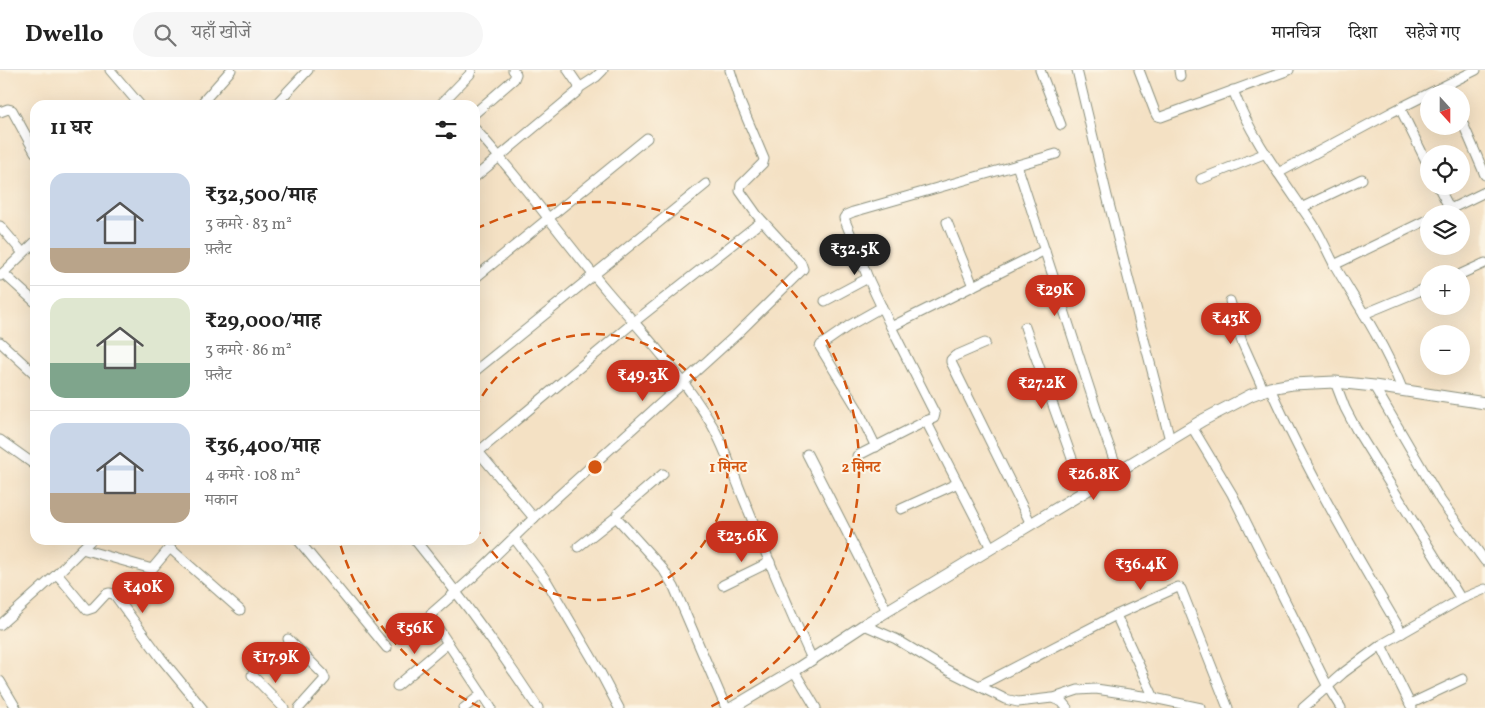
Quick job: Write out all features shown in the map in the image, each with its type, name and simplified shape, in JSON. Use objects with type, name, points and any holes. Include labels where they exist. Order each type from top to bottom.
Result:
[{"type":"street","points":[[110,70],[136,100]]},
{"type":"street","points":[[204,100],[231,70]]},
{"type":"street","points":[[280,100],[308,70]]},
{"type":"street","points":[[445,100],[470,74],[471,70]]},
{"type":"street","points":[[480,109],[514,79],[516,74],[513,70]]},
{"type":"street","points":[[568,70],[579,88]]},
{"type":"street","points":[[480,172],[603,70]]},
{"type":"street","points":[[491,708],[430,616],[431,614],[736,335],[803,269],[801,263],[762,221],[740,191],[741,185],[763,163],[764,159],[746,118],[730,70]]},
{"type":"street","points":[[1040,70],[1061,125]]},
{"type":"street","points":[[1077,70],[1109,205],[1169,435]]},
{"type":"street","points":[[1139,70],[1157,116],[1167,116],[1275,72],[1288,70]]},
{"type":"street","points":[[1452,85],[1460,74],[1476,70]]},
{"type":"street","points":[[1234,90],[1241,109],[1266,153],[1317,231],[1334,265],[1364,314],[1387,355],[1400,385]]},
{"type":"street","points":[[1278,173],[1400,108],[1420,100]]},
{"type":"street","points":[[1400,108],[1420,149]]},
{"type":"street","points":[[0,112],[8,109],[12,110],[30,143]]},
{"type":"street","points":[[480,134],[500,156],[683,382],[700,407],[721,443],[809,653]]},
{"type":"street","points":[[1468,135],[1485,175]]},
{"type":"street","points":[[480,274],[647,138]]},
{"type":"street","points":[[1201,179],[1266,153]]},
{"type":"street","points":[[857,456],[934,418],[935,414],[868,278],[845,222],[846,215],[898,198],[1056,154]]},
{"type":"street","points":[[1017,165],[1116,466]]},
{"type":"street","points":[[1301,208],[1362,179]]},
{"type":"street","points":[[480,367],[706,184]]},
{"type":"street","points":[[1458,205],[1485,192]]},
{"type":"street","points":[[480,448],[762,221]]},
{"type":"street","points":[[946,222],[973,286]]},
{"type":"street","points":[[1334,265],[1420,223]]},
{"type":"street","points":[[0,226],[23,253]]},
{"type":"street","points":[[30,247],[1,274],[30,298]]},
{"type":"street","points":[[891,328],[1045,250]]},
{"type":"street","points":[[1470,270],[1485,263]]},
{"type":"street","points":[[824,301],[868,278]]},
{"type":"street","points":[[1364,314],[1420,291]]},
{"type":"street","points":[[1230,301],[1242,342],[1263,386],[1402,633]]},
{"type":"street","points":[[876,447],[857,408],[820,347],[850,325],[882,308]]},
{"type":"street","points":[[1025,327],[1082,488]]},
{"type":"street","points":[[0,342],[30,369]]},
{"type":"street","points":[[984,343],[955,356],[951,362],[1028,518]]},
{"type":"street","points":[[1335,382],[1345,408],[1361,437],[1461,599]]},
{"type":"street","points":[[616,517],[663,569],[674,586],[729,706],[794,671],[809,653],[864,625],[884,605],[1028,518],[1082,488],[1169,435],[1192,427],[1251,395],[1263,386],[1335,382],[1374,386],[1400,385],[1485,403]]},
{"type":"street","points":[[1374,386],[1426,478],[1485,561]]},
{"type":"street","points":[[926,421],[988,543]]},
{"type":"street","points":[[1192,427],[1232,494],[1328,687],[1341,708]]},
{"type":"street","points":[[0,440],[30,462]]},
{"type":"street","points":[[480,454],[534,518]]},
{"type":"street","points":[[807,454],[884,605]]},
{"type":"street","points":[[578,547],[616,517],[618,513],[663,474]]},
{"type":"street","points":[[901,509],[958,483]]},
{"type":"street","points":[[514,538],[546,580],[619,708]]},
{"type":"street","points":[[0,625],[86,545]]},
{"type":"street","points":[[302,545],[387,648]]},
{"type":"street","points":[[419,545],[456,591],[538,708]]},
{"type":"street","points":[[82,549],[152,569],[156,567],[168,550],[172,550],[240,610]]},
{"type":"street","points":[[723,585],[770,562]]},
{"type":"street","points":[[57,574],[86,610],[93,608],[106,594],[114,594],[161,658],[202,708]]},
{"type":"street","points":[[980,686],[1116,615],[1178,586],[1228,708]]},
{"type":"street","points":[[1303,708],[1343,673],[1381,646],[1461,599],[1485,589]]},
{"type":"street","points":[[1116,615],[1154,698]]},
{"type":"street","points":[[864,625],[896,640],[947,670],[1014,702],[1054,698],[1085,689],[1154,698],[1201,708]]},
{"type":"street","points":[[288,639],[323,674],[325,679],[299,708]]},
{"type":"street","points":[[397,686],[448,643]]},
{"type":"street","points":[[1381,646],[1411,706],[1463,679]]},
{"type":"street","points":[[794,671],[816,708]]},
{"type":"street","points":[[252,675],[284,708]]},
{"type":"street","points":[[0,681],[16,708]]},
{"type":"street","points":[[464,708],[482,694]]},
{"type":"street","points":[[1054,698],[1062,702],[1067,708]]}]
